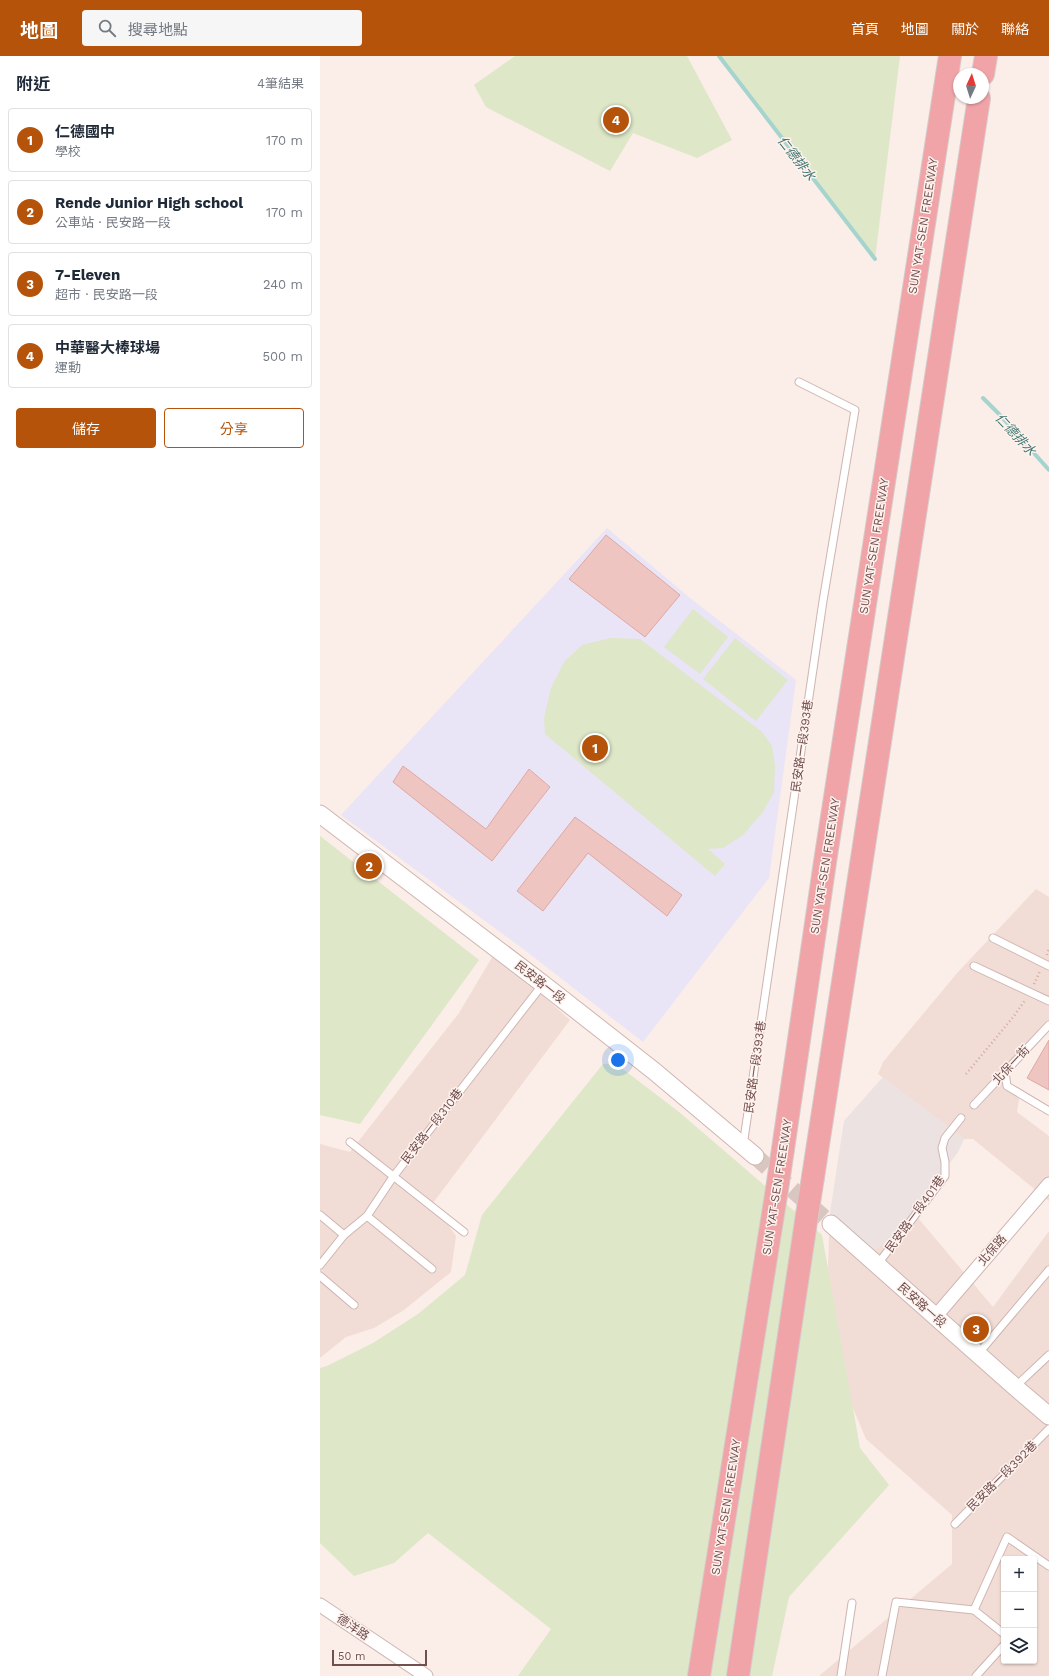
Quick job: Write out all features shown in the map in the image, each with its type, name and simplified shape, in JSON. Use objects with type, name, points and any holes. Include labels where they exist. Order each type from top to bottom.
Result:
[{"type":"highway","name":"SUN YAT-SEN FREEWAY","points":[[699,1676],[777,1189],[829,839],[950,56]]},
{"type":"highway","points":[[984,68],[986,56]]},
{"type":"highway","points":[[738,1676],[807,1215],[978,104]]},
{"type":"street","name":"民安路一段","points":[[320,814],[543,984],[654,1071],[749,1151]]},
{"type":"street","name":"北保路","points":[[935,1317],[1049,1184]]},
{"type":"street","name":"民安路一段","points":[[832,1224],[935,1317],[1049,1416]]},
{"type":"street","name":"德洋路","points":[[320,1605],[426,1676]]},
{"type":"lane","name":"民安路一段393巷","points":[[749,1151],[822,609],[855,410],[799,382]]},
{"type":"lane","points":[[993,938],[1046,965]]},
{"type":"lane","points":[[974,966],[1049,1001]]},
{"type":"lane","name":"民安路一段310巷","points":[[320,1265],[344,1236],[368,1216],[393,1177],[543,984]]},
{"type":"lane","name":"北保一街","points":[[974,1105],[1049,1025]]},
{"type":"lane","points":[[1005,1072],[1007,1086],[1049,1111]]},
{"type":"lane","name":"民安路一段401巷","points":[[877,1265],[945,1176],[945,1162],[942,1148],[945,1138],[960,1118]]},
{"type":"lane","points":[[350,1142],[464,1232]]},
{"type":"lane","points":[[320,1215],[344,1236]]},
{"type":"lane","points":[[368,1216],[432,1269]]},
{"type":"lane","points":[[978,1354],[1049,1270]]},
{"type":"lane","points":[[320,1276],[354,1305]]},
{"type":"lane","points":[[1015,1387],[1049,1355]]},
{"type":"lane","name":"民安路一段392巷","points":[[955,1524],[1049,1429]]},
{"type":"lane","points":[[974,1610],[1007,1537],[1049,1566]]},
{"type":"lane","points":[[882,1676],[896,1602],[974,1610],[1001,1632]]},
{"type":"lane","points":[[841,1676],[852,1603]]},
{"type":"lane","points":[[976,1676],[1001,1647]]},
{"type":"path","points":[[966,1074],[1014,1016],[1030,992],[1046,965],[1049,948]]},
{"type":"shaded area","points":[[607,528],[690,598],[796,680],[769,878],[643,1042],[526,951],[341,815]]},
{"type":"shaded area","points":[[1036,889],[1049,897],[1049,1021],[1005,1075],[1007,1086],[1020,1094],[1017,1112],[1049,1136],[1049,1201],[973,1139],[964,1139],[878,1074],[883,1062],[958,972]]},
{"type":"shaded area","points":[[494,954],[510,966],[570,1020],[433,1203],[456,1236],[451,1272],[404,1310],[374,1328],[346,1337],[320,1358],[320,1144],[350,1152],[459,1013]]},
{"type":"shaded area","points":[[883,1077],[964,1139],[958,1152],[893,1239],[869,1253],[830,1213],[844,1121]]},
{"type":"shaded area","points":[[913,1212],[993,1307],[1049,1231],[1049,1676],[819,1676],[952,1564],[952,1515],[866,1439],[825,1342],[830,1213],[869,1252],[893,1239]]},
{"type":"green space","points":[[515,56],[687,56],[732,140],[697,158],[633,133],[610,171],[486,107],[474,85]]},
{"type":"green space","points":[[719,56],[900,56],[875,259]]},
{"type":"green space","points":[[693,609],[728,637],[700,674],[664,647]]},
{"type":"green space","points":[[611,638],[640,639],[762,732],[772,746],[775,765],[774,792],[763,812],[743,835],[723,848],[708,849],[725,864],[715,876],[545,734],[544,718],[551,688],[564,662],[582,645]]},
{"type":"green space","points":[[735,638],[788,680],[756,721],[703,679]]},
{"type":"green space","points":[[320,836],[479,960],[360,1124],[320,1115]]},
{"type":"green space","points":[[615,1063],[679,1112],[822,1235],[860,1448],[889,1485],[789,1597],[772,1676],[518,1676],[551,1629],[428,1533],[394,1563],[354,1576],[320,1543],[320,1368],[373,1343],[418,1314],[465,1275],[482,1215],[603,1064]]},
{"type":"building","points":[[606,535],[680,595],[645,637],[569,579]]},
{"type":"building","points":[[403,766],[486,829],[529,769],[550,787],[492,861],[393,782]]},
{"type":"building","points":[[575,817],[682,895],[667,916],[588,853],[543,911],[517,891]]},
{"type":"building","points":[[1049,1040],[1049,1090],[1027,1078]]},
{"type":"waterway","name":"仁德排水","points":[[719,56],[875,259]]},
{"type":"waterway","name":"仁德排水","points":[[983,398],[1049,470]]},
{"type":"tunnel","points":[[755,1156],[831,1224]]},
{"type":"place","name":"中華醫大棒球場","points":[[616,120]]},
{"type":"place","name":"仁德國中","points":[[595,748]]},
{"type":"place","name":"Rende Junior High school","points":[[369,866]]},
{"type":"place","name":"7-Eleven","points":[[976,1329]]}]
